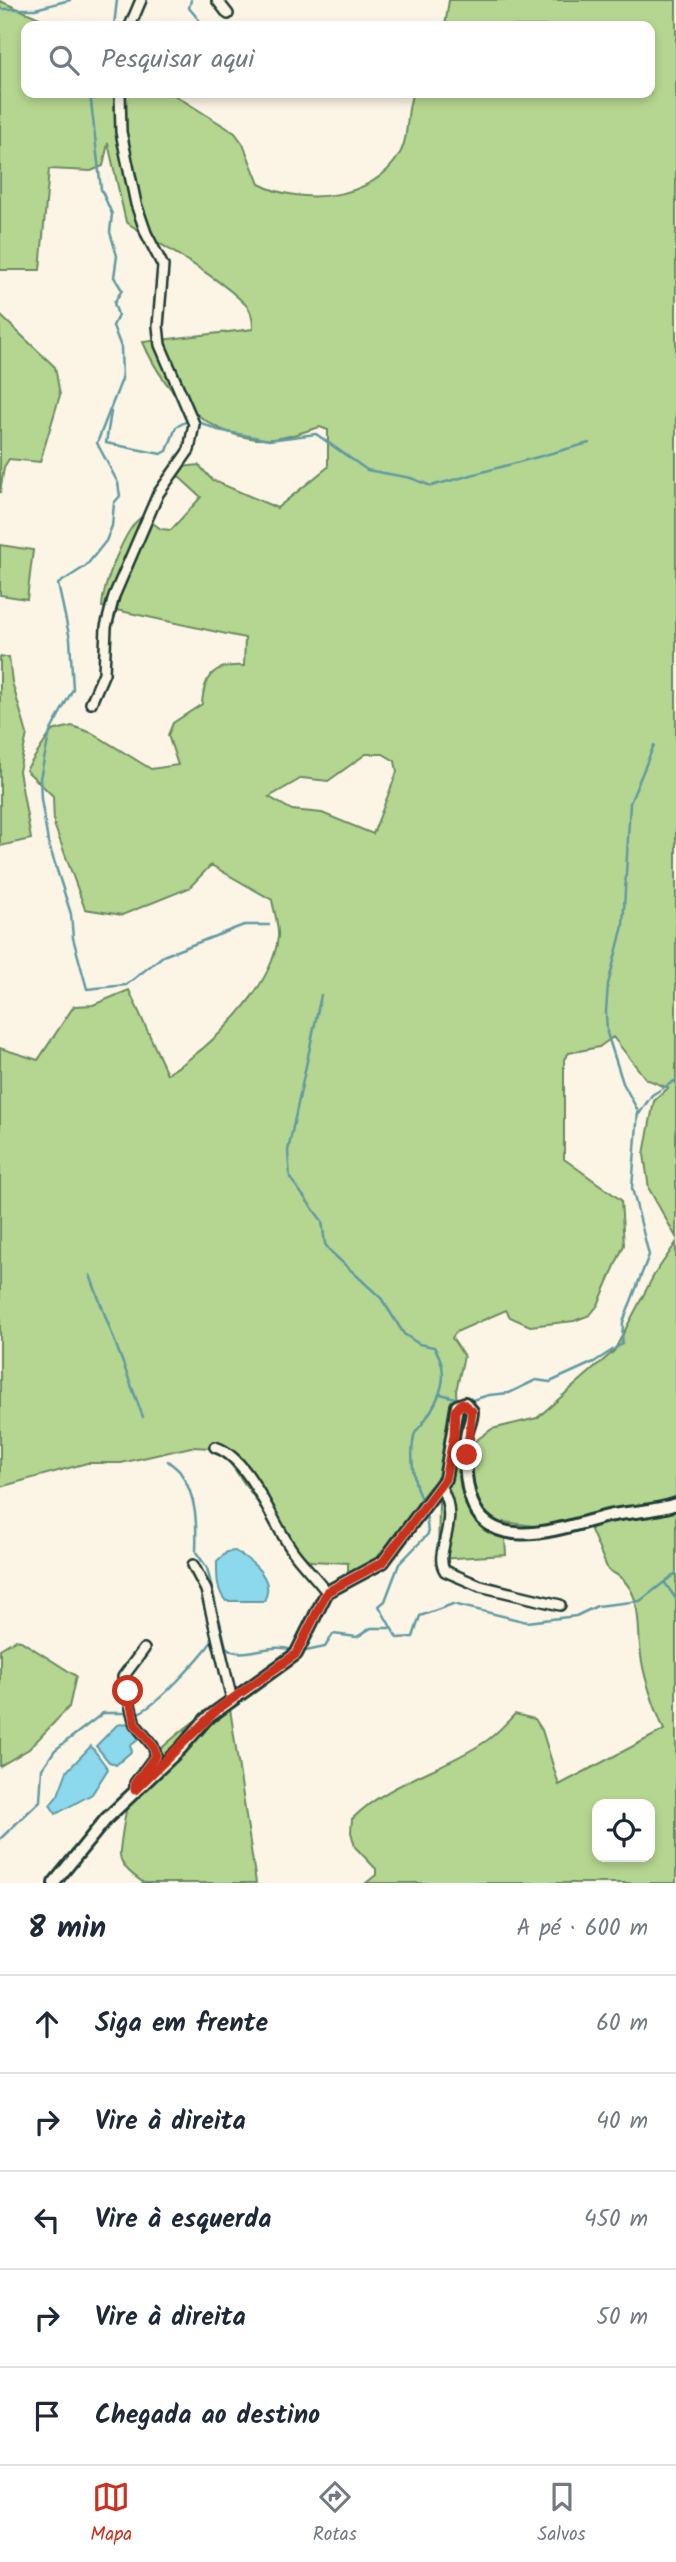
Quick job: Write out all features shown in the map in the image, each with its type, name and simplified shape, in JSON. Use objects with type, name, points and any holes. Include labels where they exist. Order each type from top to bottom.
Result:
[{"type":"street","points":[[132,21],[141,0]]},
{"type":"street","points":[[217,0],[228,14]]},
{"type":"street","points":[[91,704],[104,673],[106,627],[114,596],[158,494],[189,450],[194,424],[160,345],[158,326],[163,266],[136,204],[121,132],[120,98]]},
{"type":"street","points":[[54,1883],[106,1819],[218,1709],[296,1654],[327,1592],[377,1567],[440,1486],[449,1467],[457,1406],[466,1403],[472,1416],[467,1443],[471,1501],[478,1513],[496,1527],[516,1534],[547,1532],[608,1516],[676,1504]]},
{"type":"street","points":[[215,1447],[229,1454],[245,1471],[295,1554],[327,1592]]},
{"type":"street","points":[[440,1486],[450,1503],[449,1535],[441,1559],[445,1571],[480,1586],[560,1605]]},
{"type":"street","points":[[193,1564],[206,1590],[232,1700]]},
{"type":"street","points":[[135,1790],[135,1783],[155,1760],[156,1750],[135,1724],[123,1677],[144,1649]]},
{"type":"green space","points":[[449,0],[676,0],[676,1237],[649,1189],[644,1154],[654,1101],[668,1088],[646,1079],[613,1037],[599,1047],[569,1053],[564,1059],[564,1159],[621,1200],[624,1245],[598,1305],[590,1315],[574,1321],[530,1326],[510,1317],[506,1310],[456,1332],[452,1338],[464,1356],[456,1391],[461,1456],[467,1447],[492,1429],[537,1418],[614,1351],[654,1275],[676,1243],[676,1883],[366,1883],[376,1875],[376,1869],[355,1847],[351,1832],[352,1819],[366,1806],[398,1786],[467,1753],[496,1733],[515,1714],[535,1719],[542,1730],[559,1785],[664,1730],[644,1671],[634,1597],[620,1577],[608,1570],[588,1523],[541,1527],[504,1522],[506,1555],[438,1559],[439,1502],[430,1487],[384,1551],[373,1562],[348,1570],[348,1563],[311,1561],[290,1548],[230,1463],[213,1448],[191,1447],[121,1463],[87,1463],[0,1487],[0,1048],[38,1060],[74,1006],[93,1005],[129,990],[167,1074],[202,1049],[252,997],[273,957],[278,937],[272,900],[211,865],[189,888],[122,915],[85,909],[54,824],[53,796],[26,770],[52,731],[72,726],[92,733],[151,769],[178,765],[168,735],[173,723],[202,704],[205,685],[213,673],[225,667],[244,666],[245,638],[102,607],[116,557],[129,531],[143,516],[161,529],[171,530],[201,497],[178,476],[182,467],[199,465],[212,480],[277,508],[328,467],[328,430],[320,427],[273,439],[230,433],[193,412],[164,380],[143,342],[253,329],[252,316],[234,293],[126,222],[108,143],[103,166],[91,171],[49,169],[40,270],[0,270],[0,1],[46,21],[21,21],[21,98],[179,98],[235,133],[243,144],[259,184],[276,191],[295,195],[335,195],[372,182],[387,170],[399,155],[412,98],[655,98],[655,21],[446,21]],"holes":[[[366,754],[383,754],[395,761],[397,772],[373,834],[322,813],[292,810],[269,797],[302,778],[328,781]]]},
{"type":"green space","points":[[0,315],[55,367],[60,395],[40,462],[9,459],[4,467],[0,493]]},
{"type":"green space","points":[[0,545],[33,550],[27,599],[0,595]]},
{"type":"green space","points":[[0,657],[9,657],[12,682],[27,734],[19,771],[31,839],[0,846]]},
{"type":"green space","points":[[15,1640],[21,1641],[76,1676],[69,1707],[29,1749],[0,1766],[0,1649]]},
{"type":"green space","points":[[229,1702],[256,1883],[144,1883],[125,1867],[120,1855],[133,1780],[150,1759],[177,1735],[206,1714]]},
{"type":"water","points":[[235,1551],[255,1565],[265,1578],[267,1593],[264,1601],[226,1601],[220,1592],[217,1561],[227,1552]]},
{"type":"water","points":[[127,1723],[139,1739],[130,1746],[132,1751],[116,1765],[109,1762],[96,1746],[117,1725]]},
{"type":"water","points":[[91,1746],[108,1769],[92,1794],[56,1814],[50,1805],[58,1795],[67,1771]]},
{"type":"waterway","points":[[0,9],[35,9],[70,0]]},
{"type":"waterway","points":[[115,21],[117,0]]},
{"type":"waterway","points":[[191,0],[189,8],[200,21]]},
{"type":"waterway","points":[[91,98],[101,189],[112,214],[110,232],[117,256],[114,277],[122,290],[114,303],[118,315],[113,326],[121,347],[122,379],[97,443],[118,483],[120,496],[114,503],[112,526],[106,541],[86,566],[58,584],[70,639],[73,689],[50,732],[40,778],[48,842],[71,914],[73,938],[87,989],[126,985],[163,956],[244,925],[269,925]]},
{"type":"waterway","points":[[111,412],[106,443],[161,454],[167,451],[176,427],[189,420]]},
{"type":"waterway","points":[[197,421],[218,430],[269,440],[316,434],[367,470],[411,478],[431,486],[589,443]]},
{"type":"waterway","points":[[469,1401],[509,1393],[536,1380],[550,1382],[594,1362],[622,1344],[623,1322],[649,1255],[632,1188],[638,1111],[623,1083],[607,1033],[606,1012],[608,984],[623,926],[630,803],[654,745]]},
{"type":"waterway","points":[[321,995],[288,1151],[290,1178],[322,1221],[325,1244],[330,1251],[381,1298],[404,1334],[419,1344],[434,1347],[439,1357],[442,1386],[434,1405],[415,1432],[413,1444],[414,1478],[422,1501]]},
{"type":"waterway","points":[[639,1114],[652,1095],[676,1080]]},
{"type":"waterway","points":[[90,1275],[143,1417]]},
{"type":"waterway","points":[[441,1394],[462,1400]]},
{"type":"waterway","points":[[168,1461],[180,1472],[190,1491],[196,1521],[196,1552],[207,1568],[226,1647],[240,1652],[276,1648],[294,1651]]},
{"type":"waterway","points":[[426,1512],[428,1534],[399,1564],[385,1601],[379,1606],[397,1638],[413,1637],[420,1616],[453,1604],[527,1622],[576,1616],[597,1606],[640,1601],[676,1573]]},
{"type":"waterway","points":[[665,1583],[676,1599]]},
{"type":"waterway","points":[[301,1652],[325,1647],[333,1634],[357,1637],[371,1628],[389,1628]]},
{"type":"waterway","points":[[138,1713],[166,1692],[213,1640]]},
{"type":"waterway","points":[[0,1839],[40,1801],[42,1769],[55,1750],[103,1713],[130,1713]]},
{"type":"route","points":[[128,1691],[135,1724],[156,1750],[155,1760],[135,1783],[135,1790],[181,1748],[206,1719],[296,1654],[327,1592],[383,1562],[445,1479],[454,1436],[455,1411],[462,1403],[466,1403],[472,1411],[467,1433],[467,1455]]}]
